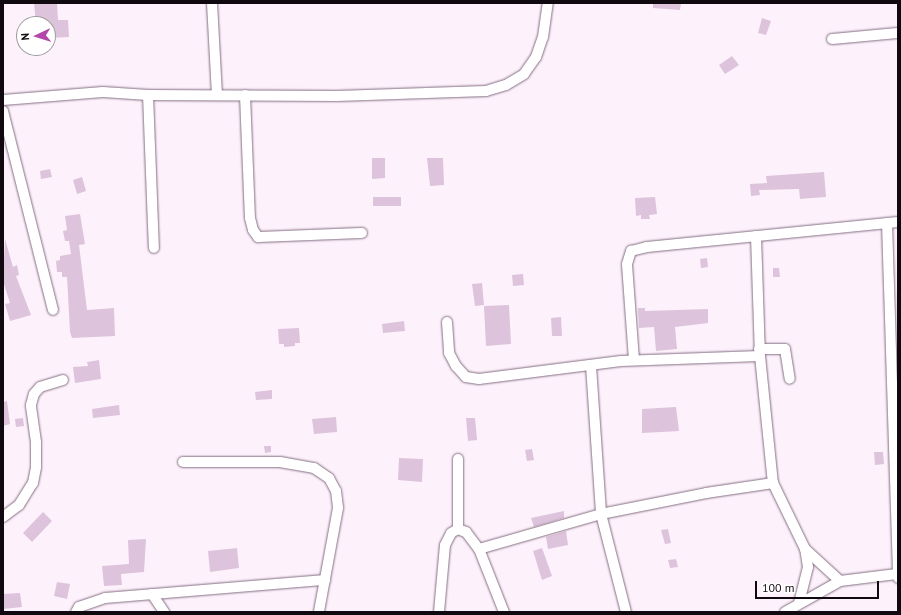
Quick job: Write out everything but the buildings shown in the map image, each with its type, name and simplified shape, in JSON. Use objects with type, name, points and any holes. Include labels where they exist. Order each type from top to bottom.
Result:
[{"type":"street","points":[[212,3],[217,95]]},
{"type":"street","points":[[3,100],[103,92],[148,95],[337,96],[486,91],[506,85],[524,74],[536,56],[543,37],[548,3]]},
{"type":"street","points":[[832,39],[898,33]]},
{"type":"street","points":[[148,95],[154,248]]},
{"type":"street","points":[[245,95],[250,218],[253,230],[258,237],[362,233]]},
{"type":"street","points":[[3,111],[53,310]]},
{"type":"street","points":[[634,360],[627,264],[631,251],[647,247],[898,222]]},
{"type":"street","points":[[785,612],[840,581],[898,576],[895,345],[887,223]]},
{"type":"street","points":[[756,236],[760,353],[773,484],[805,549],[808,567],[799,603]]},
{"type":"street","points":[[447,322],[449,353],[456,366],[466,377],[479,379],[634,360],[760,353],[786,349],[790,379]]},
{"type":"street","points":[[591,366],[601,514],[626,612]]},
{"type":"street","points":[[3,517],[19,505],[33,483],[36,467],[36,442],[31,405],[34,394],[40,387],[63,380]]},
{"type":"street","points":[[458,459],[458,529]]},
{"type":"street","points":[[184,462],[280,462],[314,468],[329,478],[336,491],[338,508],[319,612]]},
{"type":"street","points":[[479,549],[601,514],[706,493],[773,484]]},
{"type":"street","points":[[458,529],[466,532],[479,549],[504,612]]},
{"type":"street","points":[[440,612],[445,545],[451,533],[458,529]]},
{"type":"street","points":[[805,549],[840,581]]},
{"type":"street","points":[[76,612],[79,607],[105,598],[324,580]]},
{"type":"street","points":[[152,594],[164,612]]}]
